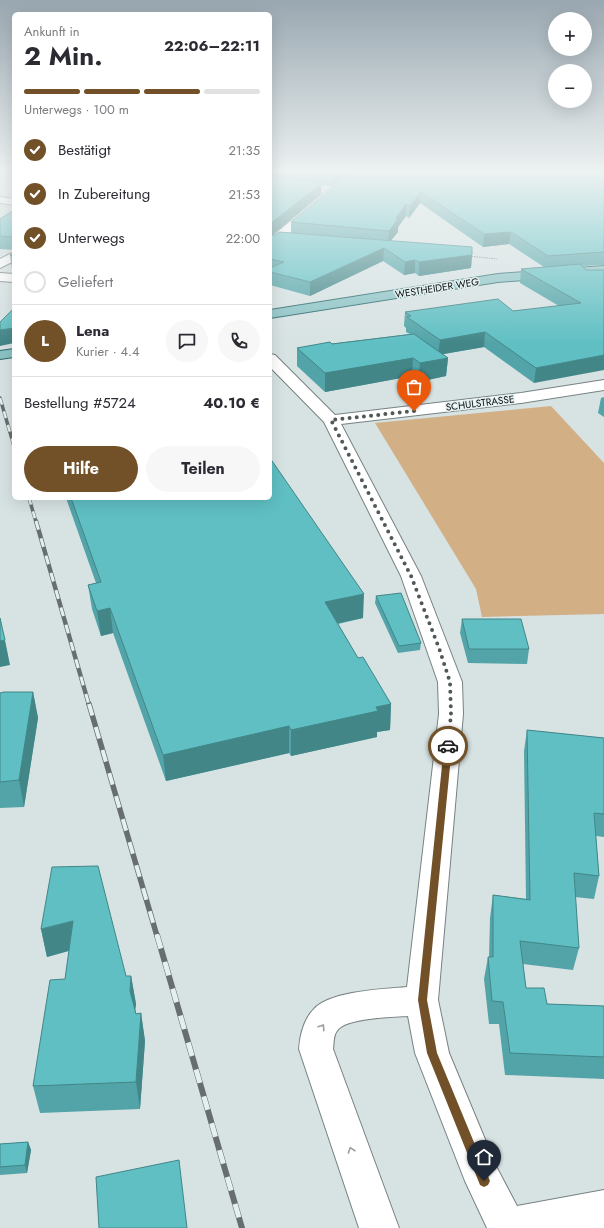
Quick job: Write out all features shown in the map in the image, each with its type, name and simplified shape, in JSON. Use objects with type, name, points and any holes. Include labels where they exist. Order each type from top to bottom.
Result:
[{"type":"main road","name":"WESTHEIDER WEG","points":[[272,314],[527,275],[604,270]]},
{"type":"main road","points":[[0,355],[12,353]]},
{"type":"street","points":[[273,242],[288,229]]},
{"type":"street","points":[[273,242],[292,240]]},
{"type":"street","points":[[0,264],[12,257]]},
{"type":"street","points":[[580,271],[588,279],[604,278]]},
{"type":"street","points":[[0,277],[12,278]]},
{"type":"street","points":[[272,360],[331,420],[411,576],[450,682],[451,714],[422,1000],[432,1053],[484,1181],[507,1227],[604,1209]]},
{"type":"street","name":"SCHULSTRASSE","points":[[331,420],[521,398],[604,385]]},
{"type":"street","points":[[378,1228],[316,1049],[318,1030],[330,1015],[354,1008],[422,1000]]},
{"type":"path","points":[[469,256],[504,260],[527,275]]},
{"type":"shaded area","points":[[551,406],[604,463],[604,614],[482,617],[476,589],[375,423]]},
{"type":"building","points":[[0,229],[12,229],[12,237],[0,236]]},
{"type":"building","points":[[371,229],[390,229],[389,231]]},
{"type":"building","points":[[477,229],[604,229],[604,252],[548,256],[511,232],[484,234]]},
{"type":"building","points":[[279,232],[472,247],[472,255],[419,262],[415,260],[405,262],[384,248],[310,282],[272,272],[272,267],[284,262],[272,259],[272,235]]},
{"type":"building","points":[[580,264],[586,270],[604,270],[604,355],[536,368],[485,332],[440,340],[407,317],[411,316],[405,312],[498,299],[513,311],[581,303],[521,269]]},
{"type":"building","points":[[12,310],[12,328],[0,330],[0,322]]},
{"type":"building","points":[[414,334],[448,358],[420,363],[413,358],[325,373],[297,348],[330,342],[332,344]]},
{"type":"building","points":[[272,461],[364,594],[325,602],[358,658],[363,657],[391,704],[376,707],[378,711],[291,730],[289,726],[163,755],[110,608],[97,611],[88,585],[101,582],[72,500],[272,500]]},
{"type":"building","points":[[401,593],[421,643],[399,646],[376,596]]},
{"type":"building","points":[[0,618],[5,640],[0,641]]},
{"type":"building","points":[[462,619],[521,619],[529,649],[469,649]]},
{"type":"building","points":[[33,692],[19,780],[0,782],[0,693]]},
{"type":"building","points":[[527,730],[604,738],[604,814],[594,813],[599,876],[574,873],[579,948],[520,941],[526,988],[544,988],[547,1004],[604,1006],[604,1057],[510,1053],[503,1002],[492,1001],[488,957],[493,957],[493,895],[530,900]]},
{"type":"building","points":[[98,866],[126,976],[131,976],[130,991],[136,1014],[141,1013],[136,1082],[33,1086],[50,980],[65,979],[73,921],[41,929],[52,867]]},
{"type":"building","points":[[28,1142],[25,1165],[0,1167],[0,1144]]},
{"type":"building","points":[[179,1160],[187,1228],[99,1228],[96,1177]]},
{"type":"railway","points":[[0,398],[12,439]]},
{"type":"railway","points":[[30,500],[36,522]]},
{"type":"railway","points":[[36,521],[89,705]]},
{"type":"railway","points":[[89,704],[157,936]]},
{"type":"railway","points":[[157,935],[242,1228]]},
{"type":"way so far","points":[[414,411],[331,420],[411,576],[439,648],[450,682],[451,714],[448,746]]},
{"type":"route","points":[[448,746],[422,1000],[432,1053],[484,1181]]}]
